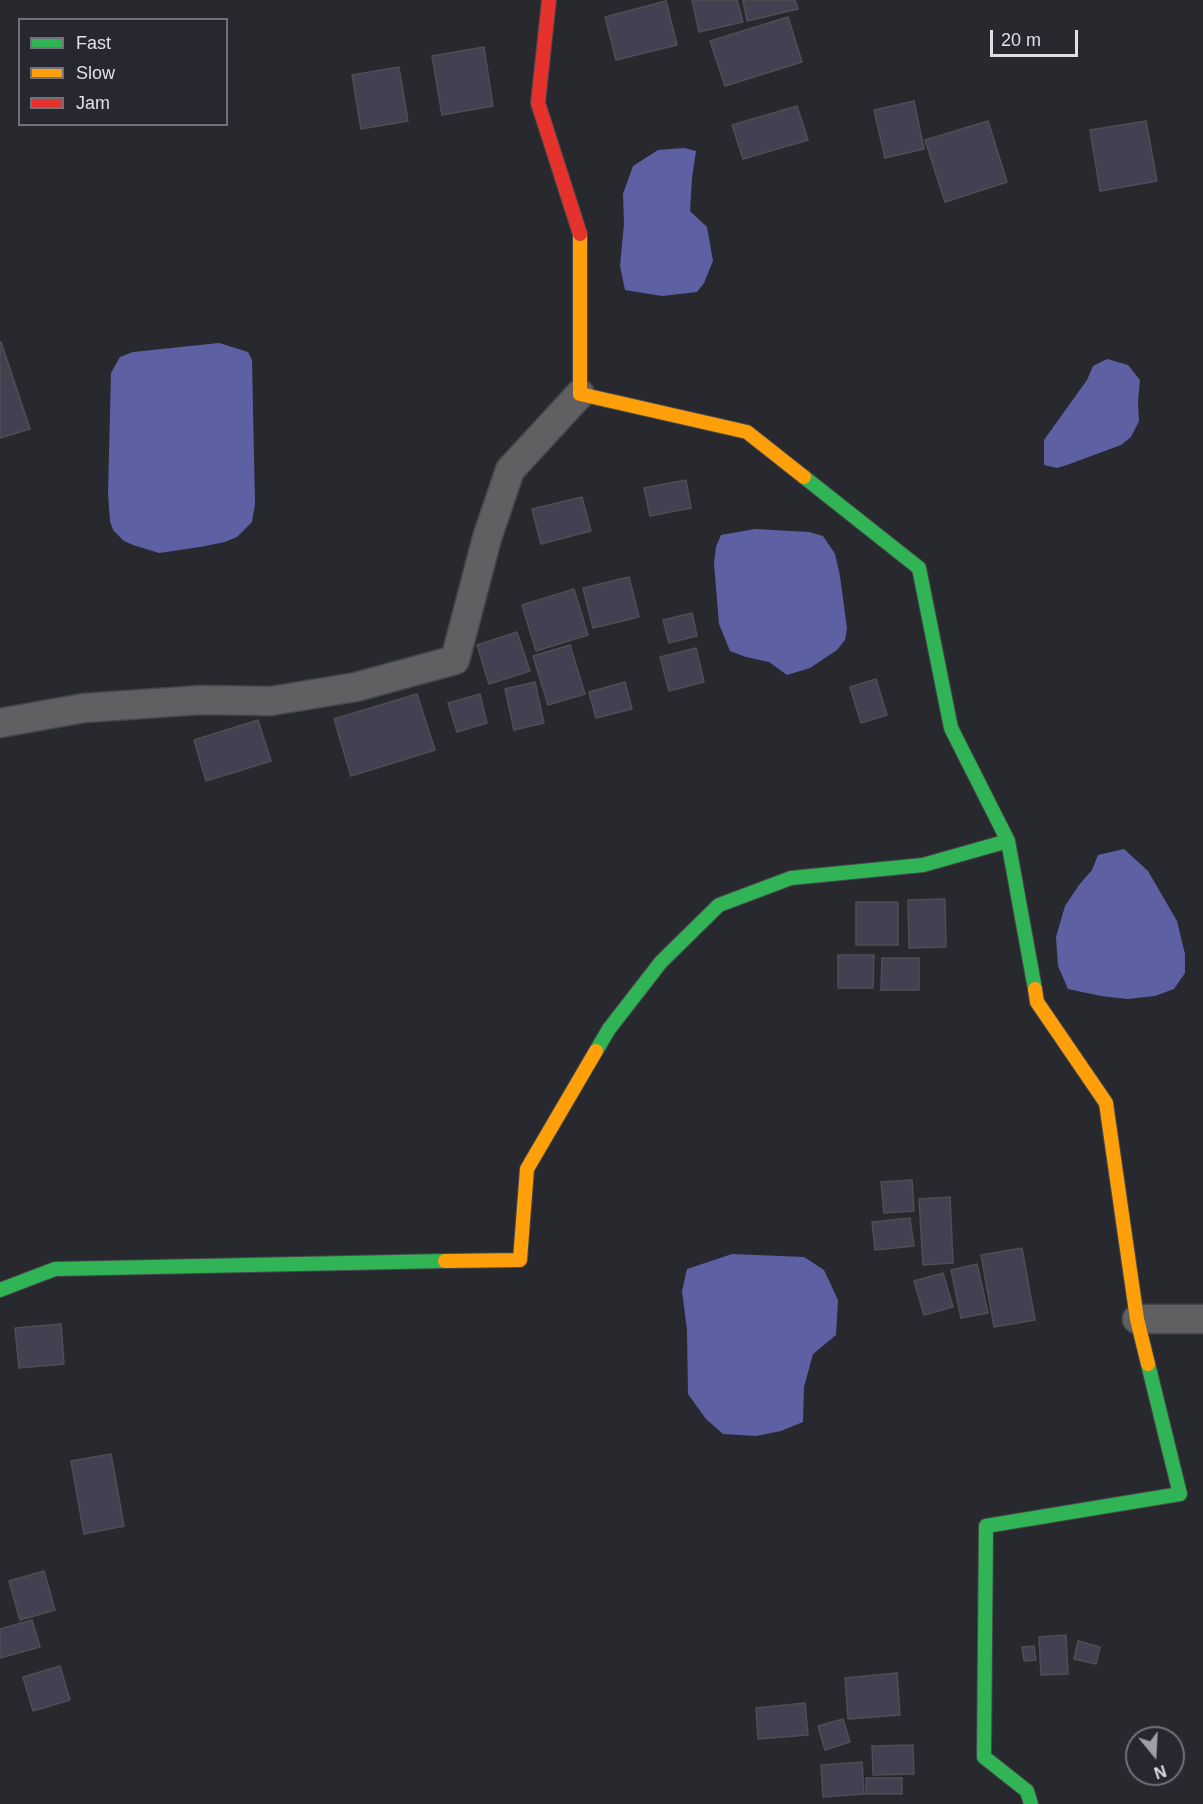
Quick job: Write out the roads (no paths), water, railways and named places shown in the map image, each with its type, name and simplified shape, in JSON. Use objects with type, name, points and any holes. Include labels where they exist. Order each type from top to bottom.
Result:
[{"type":"street","points":[[0,723],[84,708],[201,700],[271,701],[356,687],[455,660],[487,538],[510,470],[580,394],[580,234],[538,104],[549,0]]},
{"type":"street","points":[[580,394],[747,432],[919,568],[951,729],[1008,841],[1037,1002],[1106,1103],[1137,1319],[1180,1494],[986,1526],[984,1757],[1027,1791],[1030,1804]]},
{"type":"street","points":[[0,1290],[55,1269],[520,1260],[527,1169],[556,1115],[609,1029],[661,962],[719,905],[791,878],[923,865],[1008,841]]},
{"type":"street","points":[[1137,1319],[1203,1319]]},
{"type":"water","points":[[684,148],[696,151],[690,211],[707,227],[713,261],[704,283],[697,292],[662,296],[625,290],[620,266],[624,224],[623,194],[633,166],[658,150]]},
{"type":"water","points":[[219,343],[248,352],[252,360],[255,504],[252,522],[237,537],[200,547],[159,553],[124,541],[113,530],[110,521],[108,494],[111,373],[120,357],[133,352]]},
{"type":"water","points":[[1107,359],[1128,365],[1140,380],[1139,421],[1131,437],[1121,445],[1067,465],[1057,468],[1044,465],[1044,440],[1087,380],[1093,366]]},
{"type":"water","points":[[755,529],[809,532],[823,536],[835,554],[847,629],[845,640],[837,650],[810,668],[787,675],[769,662],[730,651],[719,624],[714,563],[716,547],[721,535]]},
{"type":"water","points":[[1124,849],[1148,871],[1177,921],[1185,954],[1185,973],[1174,989],[1155,996],[1127,999],[1068,989],[1058,966],[1056,937],[1065,906],[1092,870],[1098,855]]},
{"type":"water","points":[[732,1254],[804,1257],[824,1270],[838,1300],[836,1335],[813,1354],[804,1387],[803,1422],[781,1431],[756,1436],[723,1434],[706,1419],[688,1394],[687,1330],[682,1291],[687,1269]]}]
